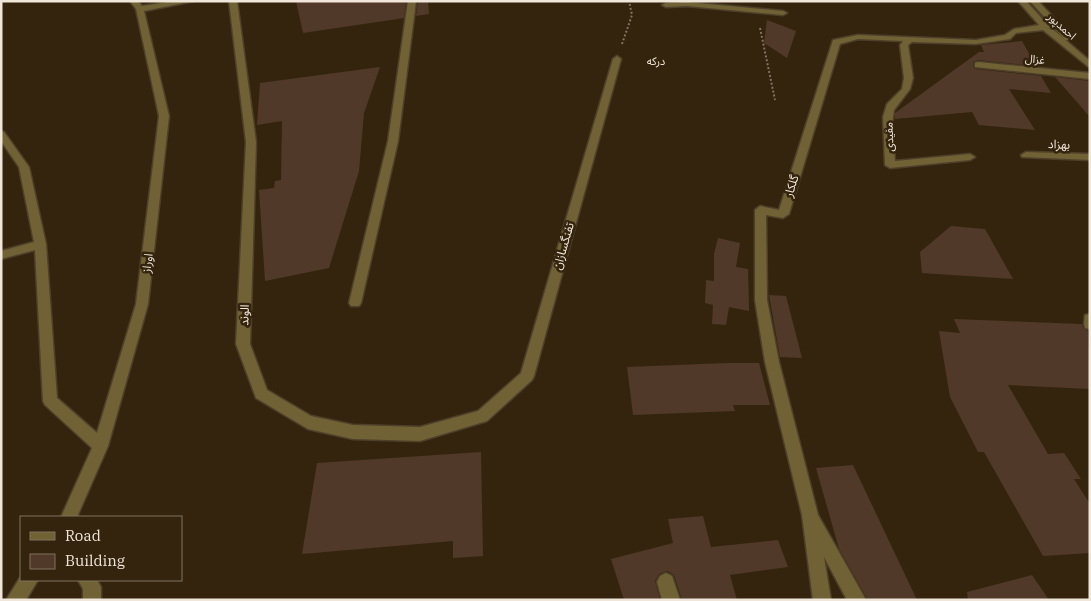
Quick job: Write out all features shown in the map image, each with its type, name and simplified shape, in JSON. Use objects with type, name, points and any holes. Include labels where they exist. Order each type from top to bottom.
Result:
[{"type":"street","points":[[137,5],[190,1]]},
{"type":"street","name":"الوند","points":[[233,1],[251,142],[243,344],[261,394],[308,422],[353,432],[420,434],[482,416]]},
{"type":"street","points":[[355,303],[393,141],[412,1]]},
{"type":"street","name":"احمدپور","points":[[1022,1],[1045,28],[1090,66]]},
{"type":"street","name":"احمدپور","points":[[1034,1],[1068,37],[1090,55]]},
{"type":"street","points":[[666,5],[687,4],[783,12]]},
{"type":"street","name":"اوراز","points":[[69,516],[101,446],[142,304],[164,116],[137,5]]},
{"type":"street","name":"گلکار","points":[[810,514],[772,362],[761,300],[760,210],[783,214],[836,42],[858,37],[921,38],[976,42],[1007,37],[1014,31],[1045,28]]},
{"type":"street","name":"مفیدی","points":[[910,39],[904,45],[908,84],[888,112],[887,129],[890,165],[970,157]]},
{"type":"street","name":"تفنگسازان","points":[[482,416],[527,376],[617,59]]},
{"type":"street","name":"غزال","points":[[978,65],[1090,76]]},
{"type":"street","points":[[1,134],[24,167],[40,244],[50,402],[101,446]]},
{"type":"street","name":"بهزاد","points":[[1026,155],[1090,157]]},
{"type":"street","points":[[1,255],[40,244]]},
{"type":"street","points":[[1090,319],[1090,324]]},
{"type":"street","points":[[810,514],[822,600]]},
{"type":"street","points":[[810,514],[857,600]]},
{"type":"street","points":[[15,600],[28,581]]},
{"type":"street","points":[[88,581],[92,587],[92,600]]},
{"type":"street","points":[[666,582],[671,600]]},
{"type":"path","points":[[617,59],[632,15],[629,1]]},
{"type":"path","points":[[775,100],[759,29],[765,21],[783,12]]},
{"type":"building","points":[[296,1],[406,1],[404,18],[303,33]]},
{"type":"building","points":[[418,1],[428,1],[429,14],[416,16]]},
{"type":"building","points":[[767,20],[796,31],[787,58],[764,43]]},
{"type":"building","points":[[1022,41],[1036,66],[978,60],[973,62],[973,67],[975,69],[1041,76],[1051,93],[1009,89],[1035,130],[979,125],[972,112],[895,119],[895,113],[979,52],[984,52],[981,45]]},
{"type":"building","points":[[380,67],[364,113],[359,171],[329,268],[265,281],[259,190],[274,188],[275,181],[281,180],[282,121],[257,125],[260,83]]},
{"type":"building","points":[[1055,77],[1090,81],[1090,117]]},
{"type":"building","points":[[951,226],[985,229],[1013,279],[922,273],[920,252]]},
{"type":"building","points":[[718,238],[740,243],[736,267],[748,269],[749,311],[729,307],[726,325],[712,324],[713,305],[705,303],[706,280],[714,281],[714,254]]},
{"type":"building","points":[[769,295],[786,296],[802,358],[780,357]]},
{"type":"building","points":[[954,319],[1082,324],[1083,328],[1088,331],[1090,389],[1008,385],[1048,454],[1064,453],[1081,479],[1074,479],[1090,504],[1090,553],[1043,556],[984,452],[978,452],[950,397],[939,331],[960,333]]},
{"type":"building","points":[[759,363],[770,405],[733,405],[735,411],[633,415],[627,367]]},
{"type":"building","points":[[481,452],[483,556],[453,558],[453,541],[302,554],[317,463]]},
{"type":"building","points":[[853,465],[917,600],[868,600],[839,549],[816,468]]},
{"type":"building","points":[[703,516],[711,547],[778,540],[788,567],[730,575],[737,600],[682,600],[674,575],[667,571],[659,574],[655,581],[660,600],[624,600],[611,559],[673,543],[668,519]]},
{"type":"building","points":[[1032,575],[1049,600],[968,600],[967,592]]},
{"type":"district","name":"درکه","points":[[656,61]]}]
